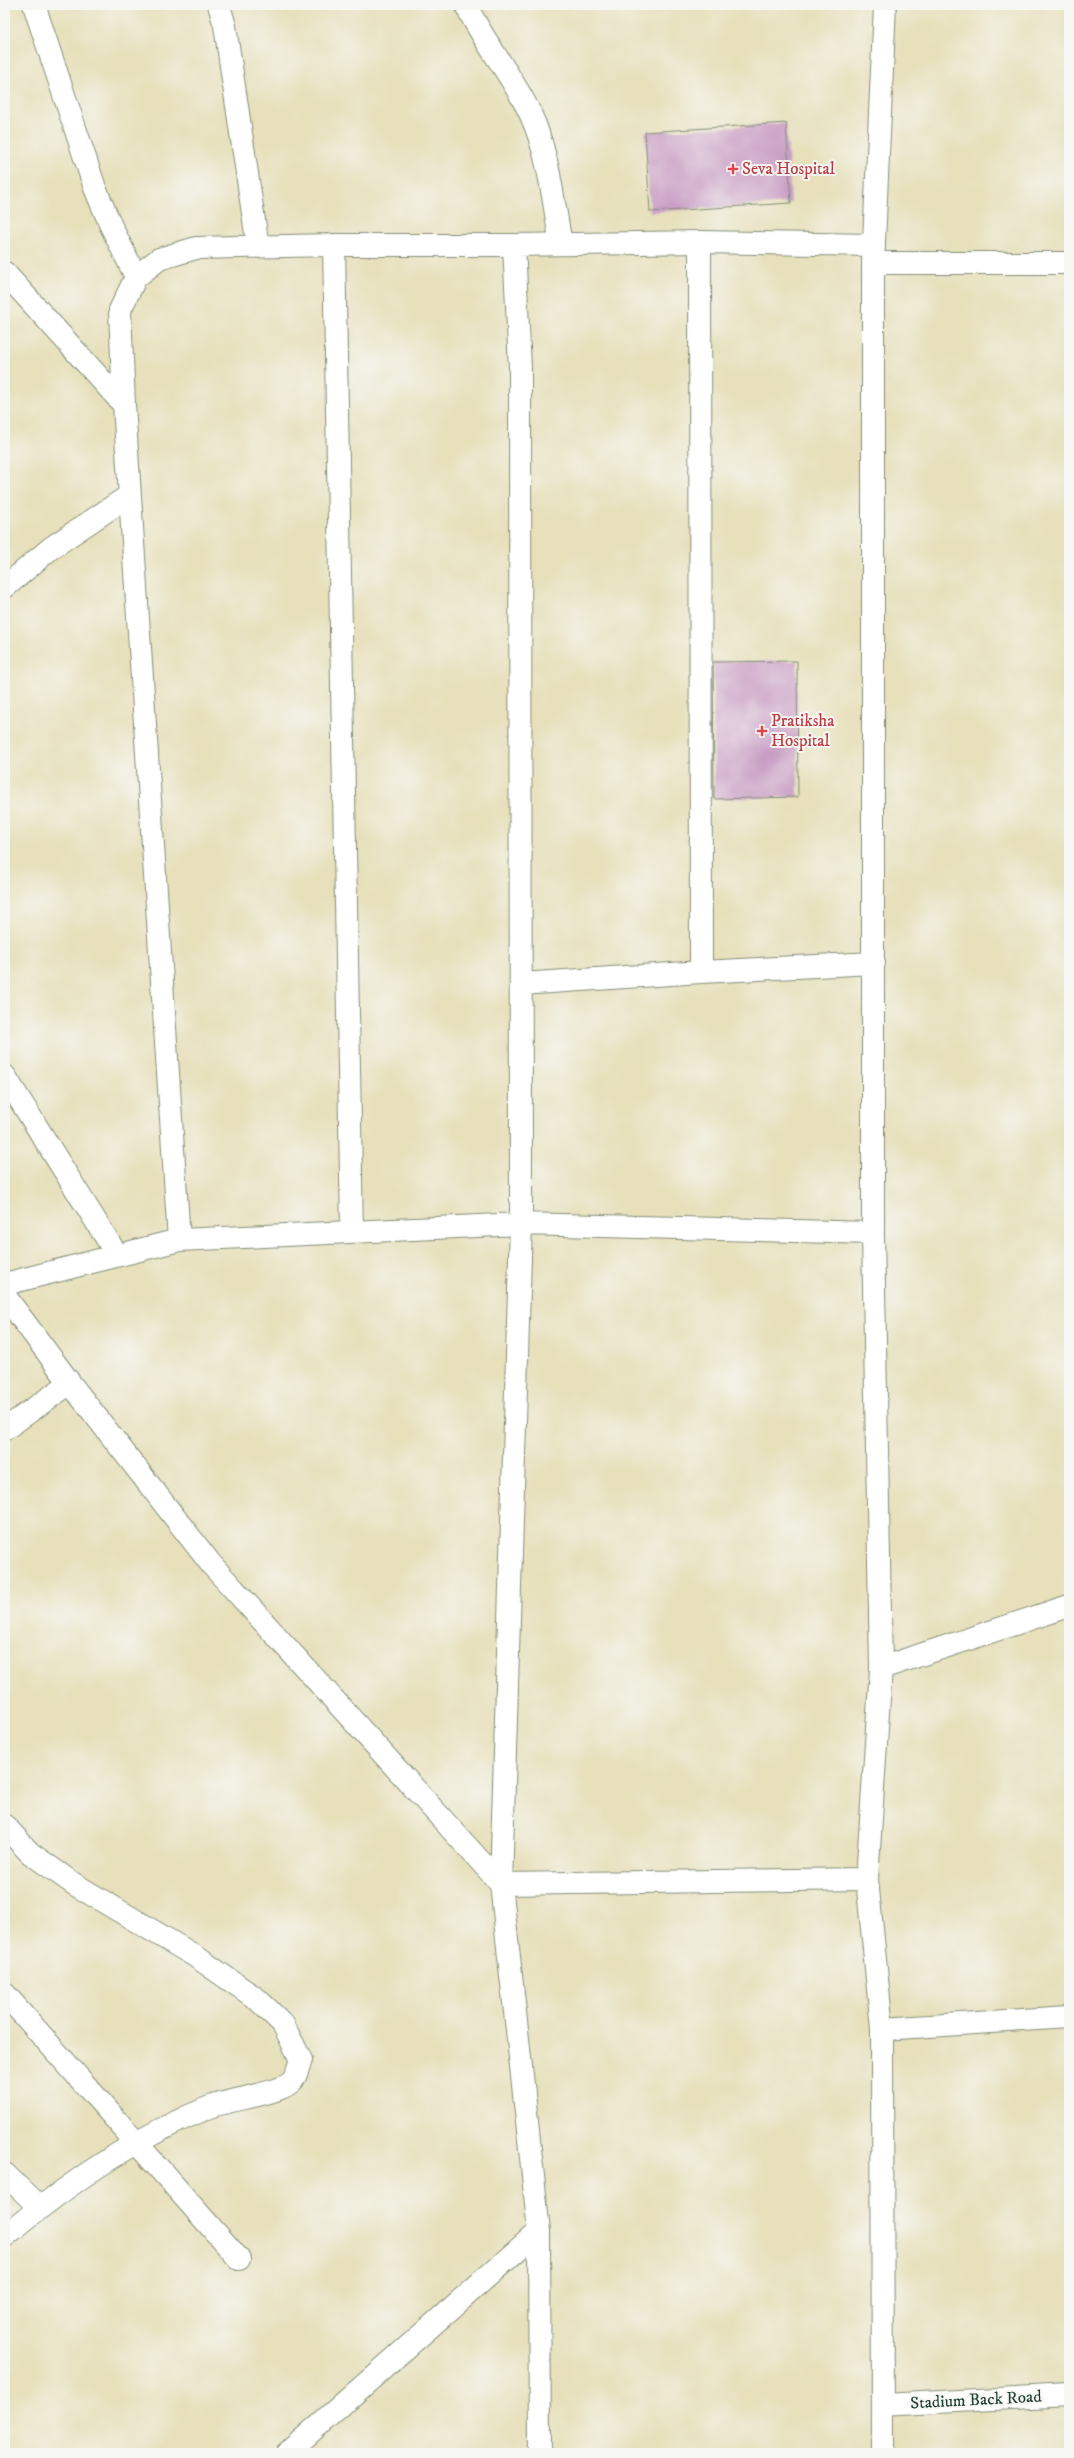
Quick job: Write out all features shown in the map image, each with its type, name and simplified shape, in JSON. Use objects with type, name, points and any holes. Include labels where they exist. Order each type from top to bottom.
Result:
[{"type":"street","points":[[34,5],[95,188],[110,226],[136,277]]},
{"type":"street","points":[[219,5],[225,26],[258,247]]},
{"type":"street","points":[[466,5],[476,25],[530,113],[544,153],[561,244]]},
{"type":"street","points":[[883,2453],[882,2029],[867,1879],[881,1668],[873,1233],[874,254],[885,5]]},
{"type":"street","points":[[700,242],[701,972]]},
{"type":"street","points":[[179,1240],[124,405],[120,310],[136,277],[159,259],[196,248],[334,244],[514,245],[700,242],[874,254],[1069,263]]},
{"type":"street","points":[[334,244],[352,1232]]},
{"type":"street","points":[[514,245],[520,368],[522,1224],[501,1884],[540,2231],[540,2453]]},
{"type":"street","points":[[5,273],[124,405]]},
{"type":"street","points":[[5,587],[51,548],[130,495]]},
{"type":"street","points":[[521,984],[701,972],[874,963]]},
{"type":"street","points":[[5,1076],[117,1255]]},
{"type":"street","points":[[5,1284],[179,1240],[522,1224],[873,1233]]},
{"type":"street","points":[[5,1296],[70,1384],[211,1564],[501,1884],[867,1879]]},
{"type":"street","points":[[5,1428],[70,1384]]},
{"type":"street","points":[[881,1668],[1069,1606]]},
{"type":"street","points":[[5,1826],[30,1853],[74,1884],[195,1956],[257,1999],[282,2024],[296,2047],[301,2060],[293,2080],[279,2090],[211,2106],[136,2142],[39,2207],[5,2236]]},
{"type":"street","points":[[5,1994],[239,2259]]},
{"type":"street","points":[[882,2029],[1069,2017]]},
{"type":"street","points":[[5,2174],[39,2207]]},
{"type":"street","points":[[287,2453],[540,2231]]},
{"type":"street","name":"Stadium Back Road","points":[[883,2405],[1069,2395]]},
{"type":"building","points":[[786,123],[791,203],[650,212],[645,132]]},
{"type":"building","points":[[797,661],[798,797],[714,799],[713,662]]},
{"type":"place","name":"Seva Hospital","points":[[733,169]]},
{"type":"place","name":"Pratiksha Hospital","points":[[762,731]]}]
